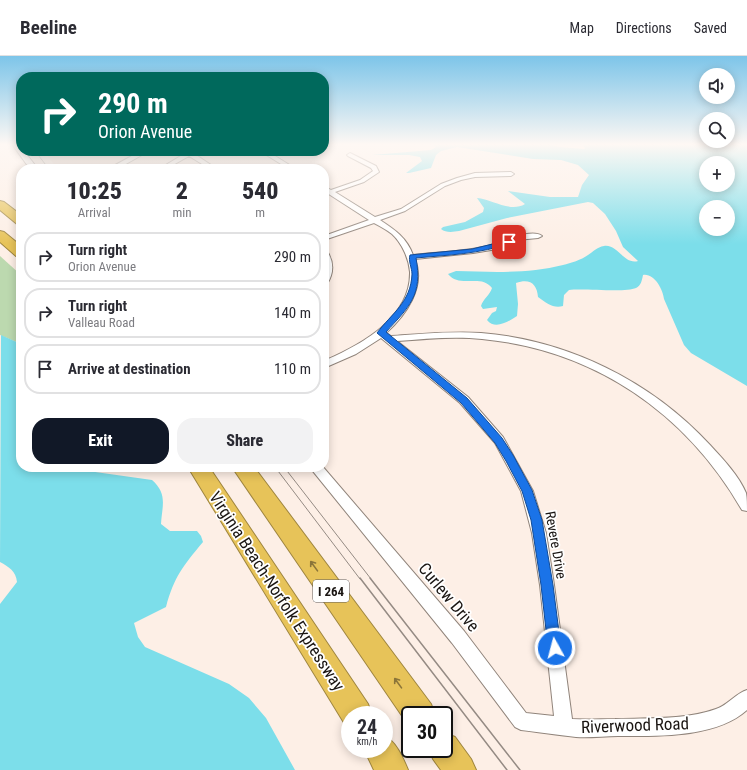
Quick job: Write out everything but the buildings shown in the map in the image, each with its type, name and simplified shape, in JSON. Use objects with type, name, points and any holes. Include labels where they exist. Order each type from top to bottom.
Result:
[{"type":"highway","points":[[0,204],[16,217]]},
{"type":"highway","points":[[0,214],[16,226]]},
{"type":"highway","points":[[0,235],[16,249]]},
{"type":"highway","points":[[0,246],[16,260]]},
{"type":"highway","name":"Virginia Beach-Norfolk Expressway","points":[[201,472],[351,706]]},
{"type":"highway","name":"I 264","points":[[246,472],[414,706]]},
{"type":"highway","points":[[385,758],[392,770]]},
{"type":"highway","points":[[451,758],[460,770]]},
{"type":"street","points":[[329,189],[362,181],[368,177]]},
{"type":"street","points":[[329,236],[411,207],[444,185],[466,177]]},
{"type":"street","points":[[329,191],[388,228],[404,243],[412,257],[415,273],[412,292],[404,309],[385,336]]},
{"type":"street","points":[[412,257],[479,250],[494,247],[516,238],[538,236]]},
{"type":"street","points":[[329,363],[385,336],[484,336],[554,349],[586,361],[639,390],[672,415],[690,431],[717,460],[747,506]]},
{"type":"street","name":"Revere Drive","points":[[385,336],[453,391],[480,417],[498,440],[527,490],[539,532],[564,726]]},
{"type":"street","name":"Curlew Drive","points":[[320,472],[458,637],[521,721],[564,726]]},
{"type":"street","name":"Riverwood Road","points":[[564,726],[578,728],[658,727],[701,722],[719,717],[735,709],[747,698]]},
{"type":"green space","points":[[0,256],[16,270],[16,342],[0,335]]},
{"type":"water","points":[[587,177],[699,177],[699,192],[735,192],[735,177],[747,177],[747,386],[691,353],[684,345],[660,286],[651,276],[643,275],[639,286],[631,289],[569,290],[564,295],[563,306],[560,307],[550,305],[538,297],[536,289],[532,283],[525,281],[516,283],[518,304],[517,316],[510,321],[498,325],[490,323],[487,320],[492,313],[496,311],[497,307],[483,309],[481,306],[492,288],[482,282],[458,280],[448,274],[456,271],[510,272],[550,268],[579,260],[597,248],[604,246],[613,248],[629,260],[638,261],[623,247],[616,231],[605,214],[593,203],[588,202],[507,218],[459,231],[450,232],[441,229],[443,227],[465,222],[483,212],[484,208],[477,198],[513,207],[525,204],[508,191],[550,197],[578,197],[582,185]]},
{"type":"water","points":[[1,335],[16,342],[16,472],[95,472],[152,480],[157,485],[163,500],[161,524],[170,531],[197,531],[203,542],[180,572],[172,588],[166,607],[134,623],[138,637],[145,647],[229,684],[249,698],[266,718],[295,770],[0,770],[0,604],[17,582],[14,572],[0,562]]},
{"type":"tram line","points":[[279,472],[360,579]]},
{"type":"tram line","points":[[288,472],[371,579]]},
{"type":"tram line","points":[[360,578],[507,770]]},
{"type":"tram line","points":[[370,578],[520,770]]},
{"type":"route","points":[[509,242],[494,247],[472,251],[412,257],[415,279],[410,298],[404,309],[381,333],[464,400],[480,417],[498,440],[527,490],[534,508],[539,532],[555,648]]}]
